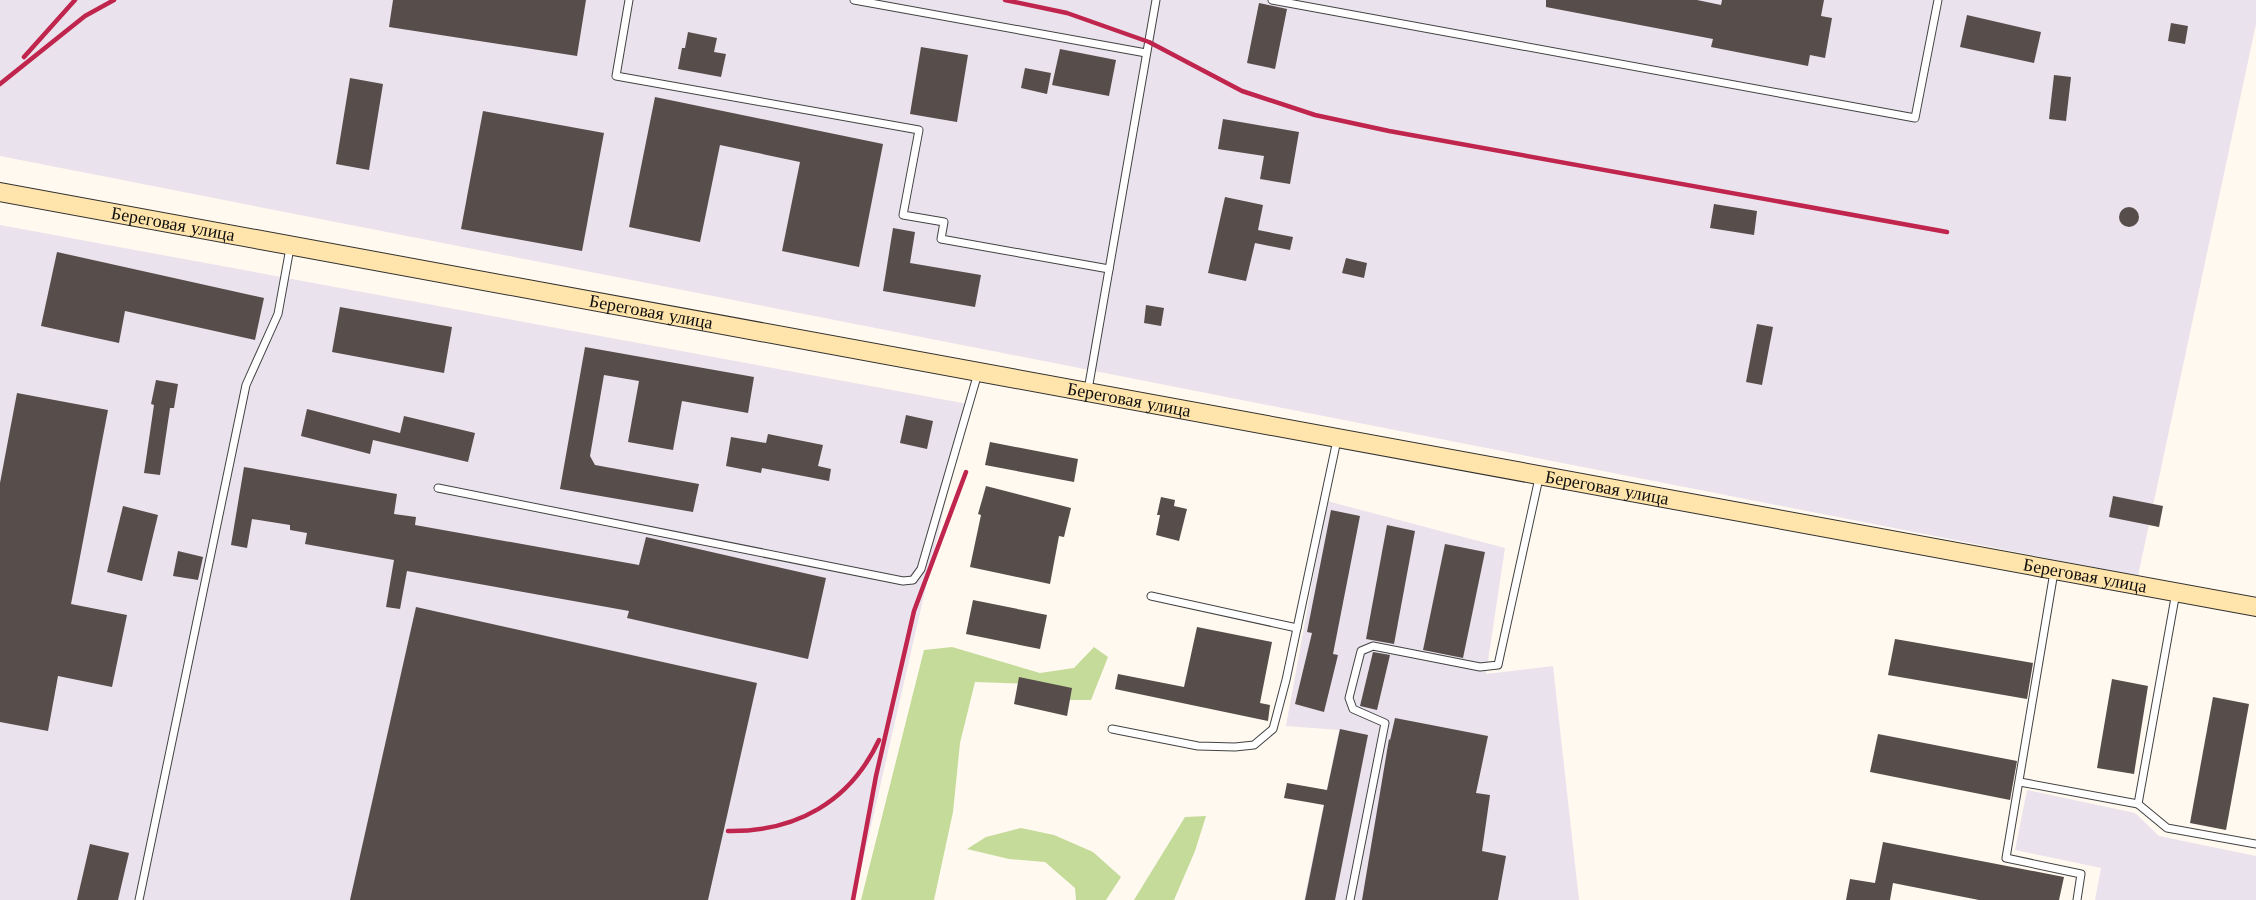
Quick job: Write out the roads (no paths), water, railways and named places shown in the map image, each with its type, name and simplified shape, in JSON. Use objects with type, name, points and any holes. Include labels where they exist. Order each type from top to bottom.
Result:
[{"type":"street","name":"Береговая улица","points":[[0,192],[2256,607]]},
{"type":"lane","points":[[629,0],[616,75],[919,130],[903,215],[944,222],[941,239],[1109,269]]},
{"type":"lane","points":[[854,0],[1146,53]]},
{"type":"lane","points":[[1087,392],[1156,0]]},
{"type":"lane","points":[[1272,0],[1915,118],[1938,0]]},
{"type":"lane","points":[[139,900],[246,385],[278,314],[291,246]]},
{"type":"lane","points":[[438,488],[903,581],[913,580],[921,570],[978,372]]},
{"type":"lane","points":[[1112,729],[1198,746],[1254,745],[1274,729],[1337,438]]},
{"type":"lane","points":[[1350,900],[1385,723],[1353,709],[1349,698],[1360,651],[1373,646],[1480,667],[1498,664],[1540,475]]},
{"type":"lane","points":[[2054,570],[2006,858],[2081,874],[2077,900]]},
{"type":"lane","points":[[2138,804],[2176,592]]},
{"type":"lane","points":[[1151,596],[1297,628]]},
{"type":"lane","points":[[2020,782],[2138,804],[2167,828],[2256,844]]},
{"type":"railway","points":[[24,57],[75,0]]},
{"type":"railway","points":[[0,84],[85,16],[114,0]]},
{"type":"railway","points":[[1005,0],[1067,13],[1149,42],[1242,91],[1315,115],[1389,131],[1947,232]]},
{"type":"railway","points":[[853,900],[876,776],[914,611],[966,472]]},
{"type":"railway","points":[[728,831],[776,826],[818,809],[853,781],[879,740]]}]
